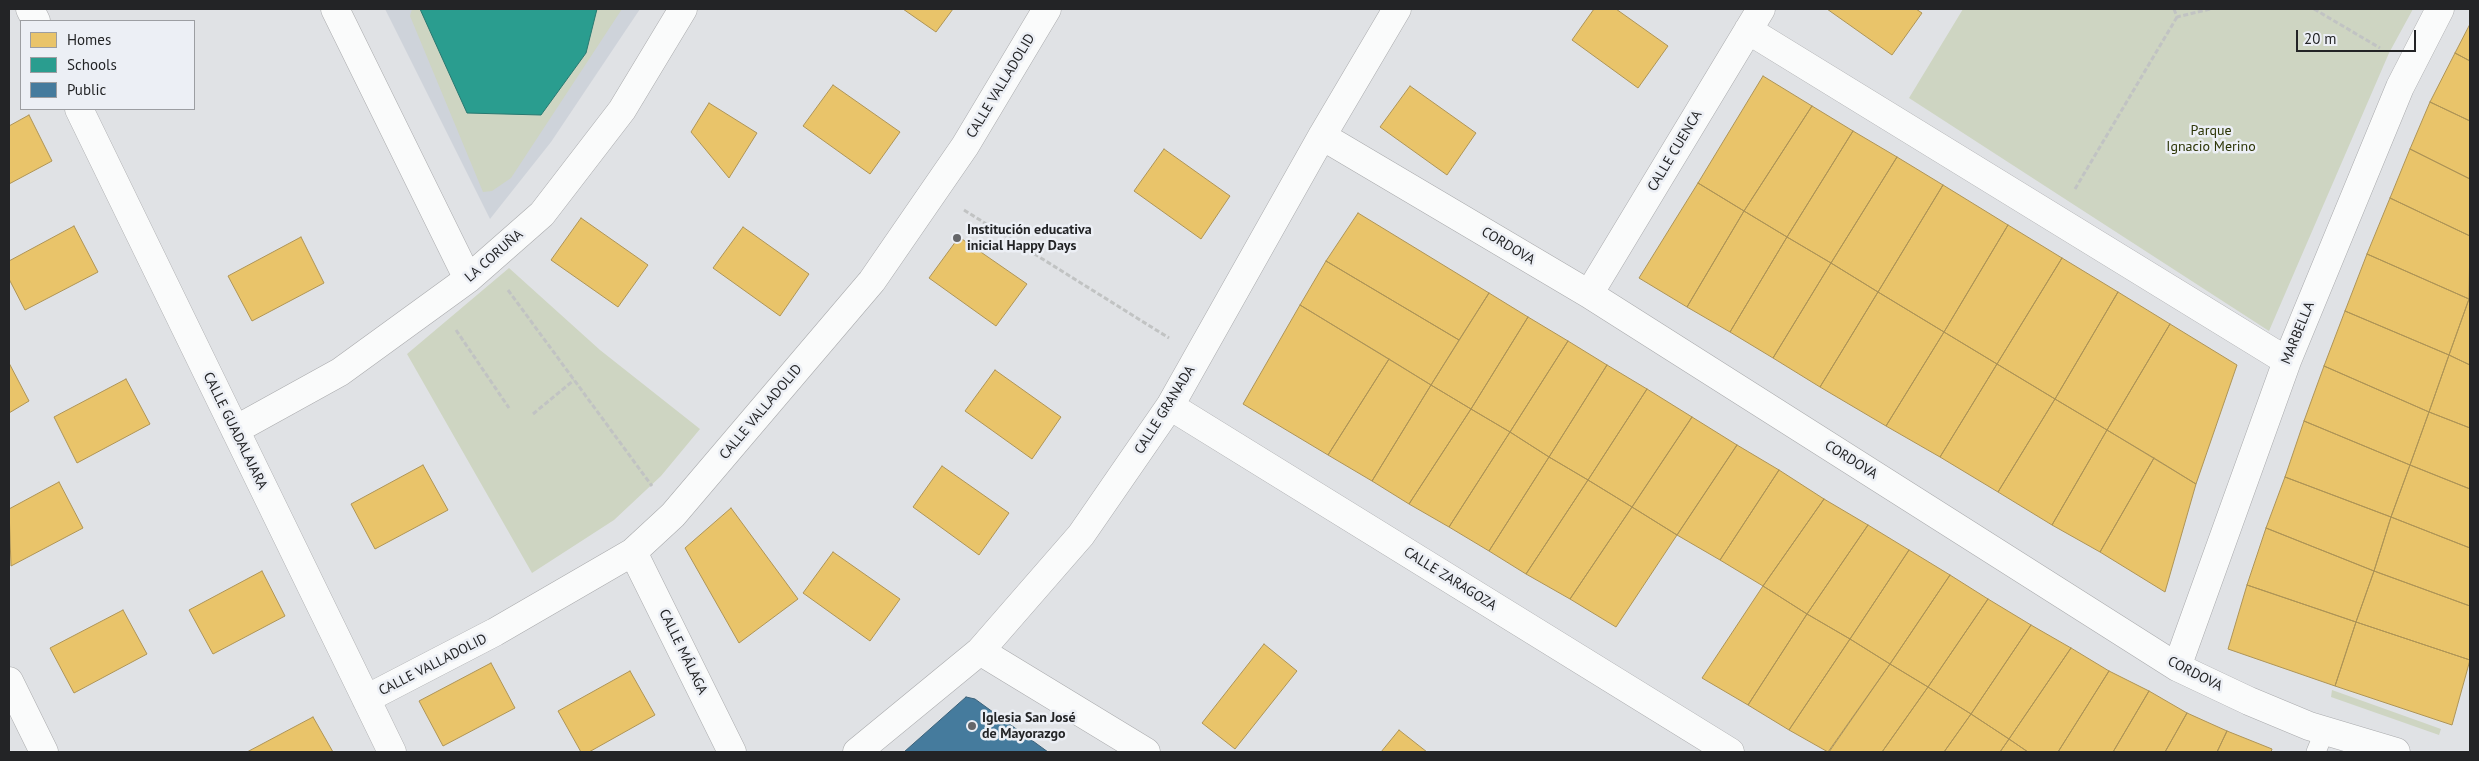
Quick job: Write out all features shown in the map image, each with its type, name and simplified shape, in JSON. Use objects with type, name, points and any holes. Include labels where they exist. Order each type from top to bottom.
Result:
[{"type":"street","points":[[335,9],[478,271]]},
{"type":"street","name":"LA CORUÑA","points":[[235,430],[340,372],[478,271],[542,214],[622,110],[683,9]]},
{"type":"street","name":"CALLE VALLADOLID","points":[[366,699],[495,632],[633,552],[674,515],[872,281],[965,146],[1047,9]]},
{"type":"street","name":"CALLE GRANADA","points":[[857,752],[980,651],[1081,535],[1170,406],[1322,136],[1397,9]]},
{"type":"street","name":"MARBELLA","points":[[2177,667],[2287,361],[2400,87],[2440,9]]},
{"type":"street","points":[[1755,20],[2057,220],[2287,361]]},
{"type":"street","name":"CALLE CUENCA","points":[[1589,294],[1755,20]]},
{"type":"street","name":"CALLE GUADALAJARA","points":[[79,110],[392,752]]},
{"type":"street","name":"CORDOVA","points":[[1322,136],[1589,294],[2177,667],[2249,701],[2320,741],[2396,752]]},
{"type":"street","name":"CALLE ZARAGOZA","points":[[1170,406],[1730,752]]},
{"type":"street","name":"CALLE MÁLAGA","points":[[633,552],[732,752]]},
{"type":"street","points":[[980,651],[1146,752]]},
{"type":"street","points":[[9,681],[44,752]]},
{"type":"path","points":[[2174,9],[2177,17]]},
{"type":"path","points":[[2057,220],[2177,17],[2210,9]]},
{"type":"path","points":[[2314,9],[2389,53],[2412,63]]},
{"type":"path","points":[[934,191],[1198,357]]},
{"type":"path","points":[[478,271],[574,380],[674,515]]},
{"type":"path","points":[[452,324],[509,408]]},
{"type":"path","points":[[534,414],[574,380]]},
{"type":"shaded area","points":[[385,9],[640,9],[551,142],[490,219]]},
{"type":"green space","points":[[412,9],[420,9],[467,113],[541,115],[586,53],[597,9],[622,9],[511,178],[492,191],[483,192],[410,16]]},
{"type":"green space","name":"Parque Ignacio Merino","points":[[1963,9],[2413,9],[2389,53],[2269,331],[1909,98]]},
{"type":"green space","points":[[509,268],[600,350],[700,429],[661,476],[614,520],[532,573],[407,354]]},
{"type":"green space","points":[[2332,690],[2441,729],[2439,735],[2331,697]]},
{"type":"building: Homes","points":[[903,9],[953,9],[936,32]]},
{"type":"building: Homes","points":[[1594,9],[1616,9],[1668,46],[1638,88],[1572,40]]},
{"type":"building: Homes","points":[[1827,9],[1916,9],[1922,13],[1892,55]]},
{"type":"building: Homes","points":[[2470,24],[2470,61],[2455,53]]},
{"type":"building: Homes","points":[[2455,53],[2470,61],[2470,121],[2430,102]]},
{"type":"building: Homes","points":[[1763,76],[1812,106],[1744,211],[1698,183]]},
{"type":"building: Homes","points":[[833,85],[900,132],[870,174],[803,126]]},
{"type":"building: Homes","points":[[1410,86],[1476,133],[1447,175],[1380,127]]},
{"type":"building: Homes","points":[[2430,102],[2470,121],[2470,179],[2410,149]]},
{"type":"building: Homes","points":[[709,103],[757,133],[729,178],[691,132]]},
{"type":"building: Homes","points":[[1812,106],[1853,131],[1787,237],[1744,211]]},
{"type":"building: Homes","points":[[29,115],[52,161],[9,184],[9,126]]},
{"type":"building: Homes","points":[[1853,131],[1897,157],[1831,263],[1787,237]]},
{"type":"building: Homes","points":[[1164,149],[1230,196],[1201,239],[1134,191]]},
{"type":"building: Homes","points":[[2410,149],[2470,179],[2470,236],[2390,198]]},
{"type":"building: Homes","points":[[1897,157],[1943,185],[1878,292],[1831,263]]},
{"type":"building: Homes","points":[[1698,183],[1744,211],[1687,307],[1639,278]]},
{"type":"building: Homes","points":[[1943,185],[2008,225],[1944,332],[1878,292]]},
{"type":"building: Homes","points":[[2390,198],[2470,236],[2469,299],[2367,254]]},
{"type":"building: Homes","points":[[1744,211],[1787,237],[1730,332],[1687,307]]},
{"type":"building: Homes","points":[[1358,213],[1489,293],[1459,340],[1326,261]]},
{"type":"building: Homes","points":[[581,218],[648,265],[618,307],[551,260]]},
{"type":"building: Homes","points":[[2008,225],[2062,258],[1997,364],[1944,332]]},
{"type":"building: Homes","points":[[74,226],[98,272],[25,310],[9,279],[9,261]]},
{"type":"building: Homes","points":[[743,227],[809,274],[780,316],[713,268]]},
{"type":"building: Homes","points":[[301,237],[324,283],[252,321],[228,276]]},
{"type":"building: Homes","points":[[959,237],[1027,284],[996,326],[929,278]]},
{"type":"building: Homes","points":[[1787,237],[1831,263],[1773,358],[1730,332]]},
{"type":"building: Homes","points":[[2367,254],[2469,299],[2449,355],[2345,311]]},
{"type":"building: Homes","points":[[2062,258],[2118,292],[2055,399],[1997,364]]},
{"type":"building: Homes","points":[[1326,261],[1459,340],[1431,385],[1300,305]]},
{"type":"building: Homes","points":[[1831,263],[1878,292],[1820,387],[1773,358]]},
{"type":"building: Homes","points":[[1878,292],[1944,332],[1886,426],[1820,387]]},
{"type":"building: Homes","points":[[2118,292],[2170,324],[2107,430],[2055,399]]},
{"type":"building: Homes","points":[[1489,293],[1528,317],[1471,409],[1431,385]]},
{"type":"building: Homes","points":[[2470,300],[2470,365],[2449,355]]},
{"type":"building: Homes","points":[[1300,305],[1389,359],[1328,455],[1243,404]]},
{"type":"building: Homes","points":[[2345,311],[2449,355],[2429,412],[2324,366]]},
{"type":"building: Homes","points":[[1528,317],[1568,341],[1510,432],[1471,409]]},
{"type":"building: Homes","points":[[2170,324],[2237,365],[2196,484],[2107,430]]},
{"type":"building: Homes","points":[[1944,332],[1997,364],[1940,457],[1886,426]]},
{"type":"building: Homes","points":[[1568,341],[1607,365],[1549,457],[1510,432]]},
{"type":"building: Homes","points":[[2449,355],[2470,365],[2470,428],[2429,412]]},
{"type":"building: Homes","points":[[1389,359],[1431,385],[1372,481],[1328,455]]},
{"type":"building: Homes","points":[[9,363],[29,401],[9,413]]},
{"type":"building: Homes","points":[[1997,364],[2055,399],[1998,492],[1940,457]]},
{"type":"building: Homes","points":[[1607,365],[1647,389],[1588,480],[1549,457]]},
{"type":"building: Homes","points":[[2324,366],[2429,412],[2410,465],[2304,421]]},
{"type":"building: Homes","points":[[995,370],[1061,417],[1032,459],[965,411]]},
{"type":"building: Homes","points":[[126,379],[150,424],[77,463],[54,417]]},
{"type":"building: Homes","points":[[1431,385],[1471,409],[1409,504],[1372,481]]},
{"type":"building: Homes","points":[[1647,389],[1692,417],[1632,507],[1588,480]]},
{"type":"building: Homes","points":[[2055,399],[2107,430],[2052,525],[1998,492]]},
{"type":"building: Homes","points":[[1471,409],[1510,432],[1449,527],[1409,504]]},
{"type":"building: Homes","points":[[2429,412],[2470,428],[2470,489],[2410,465]]},
{"type":"building: Homes","points":[[1692,417],[1737,445],[1677,535],[1632,507]]},
{"type":"building: Homes","points":[[2304,421],[2410,465],[2391,517],[2285,477]]},
{"type":"building: Homes","points":[[2107,430],[2154,458],[2100,552],[2052,525]]},
{"type":"building: Homes","points":[[1510,432],[1549,457],[1489,551],[1449,527]]},
{"type":"building: Homes","points":[[1737,445],[1779,470],[1720,560],[1677,535]]},
{"type":"building: Homes","points":[[1549,457],[1588,480],[1526,574],[1489,551]]},
{"type":"building: Homes","points":[[2154,458],[2196,484],[2165,592],[2100,552]]},
{"type":"building: Homes","points":[[423,465],[448,510],[375,549],[351,504]]},
{"type":"building: Homes","points":[[2410,465],[2470,489],[2470,548],[2391,517]]},
{"type":"building: Homes","points":[[942,466],[1009,513],[979,555],[913,507]]},
{"type":"building: Homes","points":[[1779,470],[1824,499],[1763,586],[1720,560]]},
{"type":"building: Homes","points":[[2285,477],[2391,517],[2374,571],[2266,528]]},
{"type":"building: Homes","points":[[1588,480],[1632,507],[1570,599],[1526,574]]},
{"type":"building: Homes","points":[[59,482],[83,528],[11,566],[9,509]]},
{"type":"building: Homes","points":[[1824,499],[1868,525],[1807,614],[1763,586]]},
{"type":"building: Homes","points":[[1632,507],[1677,535],[1616,627],[1570,599]]},
{"type":"building: Homes","points":[[731,508],[798,599],[739,643],[685,548]]},
{"type":"building: Homes","points":[[2391,517],[2470,548],[2470,606],[2374,571]]},
{"type":"building: Homes","points":[[1868,525],[1909,550],[1850,639],[1807,614]]},
{"type":"building: Homes","points":[[2266,528],[2374,571],[2356,622],[2247,585]]},
{"type":"building: Homes","points":[[1909,550],[1950,575],[1890,664],[1850,639]]},
{"type":"building: Homes","points":[[833,552],[900,599],[870,641],[803,593]]},
{"type":"building: Homes","points":[[262,571],[285,616],[213,654],[189,610]]},
{"type":"building: Homes","points":[[2374,571],[2470,606],[2470,660],[2356,622]]},
{"type":"building: Homes","points":[[1950,575],[1988,599],[1928,687],[1890,664]]},
{"type":"building: Homes","points":[[2247,585],[2356,622],[2335,686],[2228,649]]},
{"type":"building: Homes","points":[[1763,586],[1807,614],[1748,705],[1702,678]]},
{"type":"building: Homes","points":[[1988,599],[2031,625],[1971,714],[1928,687]]},
{"type":"building: Homes","points":[[123,610],[147,654],[74,693],[50,648]]},
{"type":"building: Homes","points":[[1807,614],[1850,639],[1789,730],[1748,705]]},
{"type":"building: Homes","points":[[2356,622],[2470,660],[2452,725],[2335,686]]},
{"type":"building: Homes","points":[[2031,625],[2071,648],[2009,739],[1971,714]]},
{"type":"building: Homes","points":[[1850,639],[1890,664],[1828,752],[1789,730]]},
{"type":"building: Homes","points":[[1264,644],[1297,671],[1235,749],[1202,723]]},
{"type":"building: Homes","points":[[2071,648],[2109,671],[2058,752],[2028,752],[2009,739]]},
{"type":"building: Homes","points":[[491,663],[515,708],[443,746],[419,701]]},
{"type":"building: Homes","points":[[1890,664],[1928,687],[1882,752],[1829,752]]},
{"type":"building: Homes","points":[[630,671],[655,715],[589,752],[581,752],[558,711]]},
{"type":"building: Homes","points":[[2109,671],[2149,691],[2113,752],[2058,752]]},
{"type":"building: Homes","points":[[1928,687],[1971,714],[1944,752],[1882,752]]},
{"type":"building: Homes","points":[[2149,691],[2187,713],[2165,752],[2113,752]]},
{"type":"building: Homes","points":[[2187,713],[2227,731],[2217,752],[2165,752]]},
{"type":"building: Homes","points":[[1971,714],[2009,739],[2000,752],[1944,752]]},
{"type":"building: Homes","points":[[313,717],[333,752],[247,752]]},
{"type":"building: Homes","points":[[1399,730],[1427,752],[1381,752]]},
{"type":"building: Homes","points":[[2227,731],[2272,749],[2271,752],[2217,752]]},
{"type":"building: Homes","points":[[2009,739],[2028,752],[2000,752]]},
{"type":"building: Schools","points":[[420,9],[597,9],[586,53],[541,115],[467,113]]},
{"type":"building: Public","name":"Iglesia San José de Mayorazgo","points":[[966,697],[975,699],[1048,752],[904,752]]},
{"type":"place","name":"Institución educativa inicial Happy Days","points":[[957,238]]},
{"type":"place","name":"Iglesia San José de Mayorazgo","points":[[972,726]]}]
